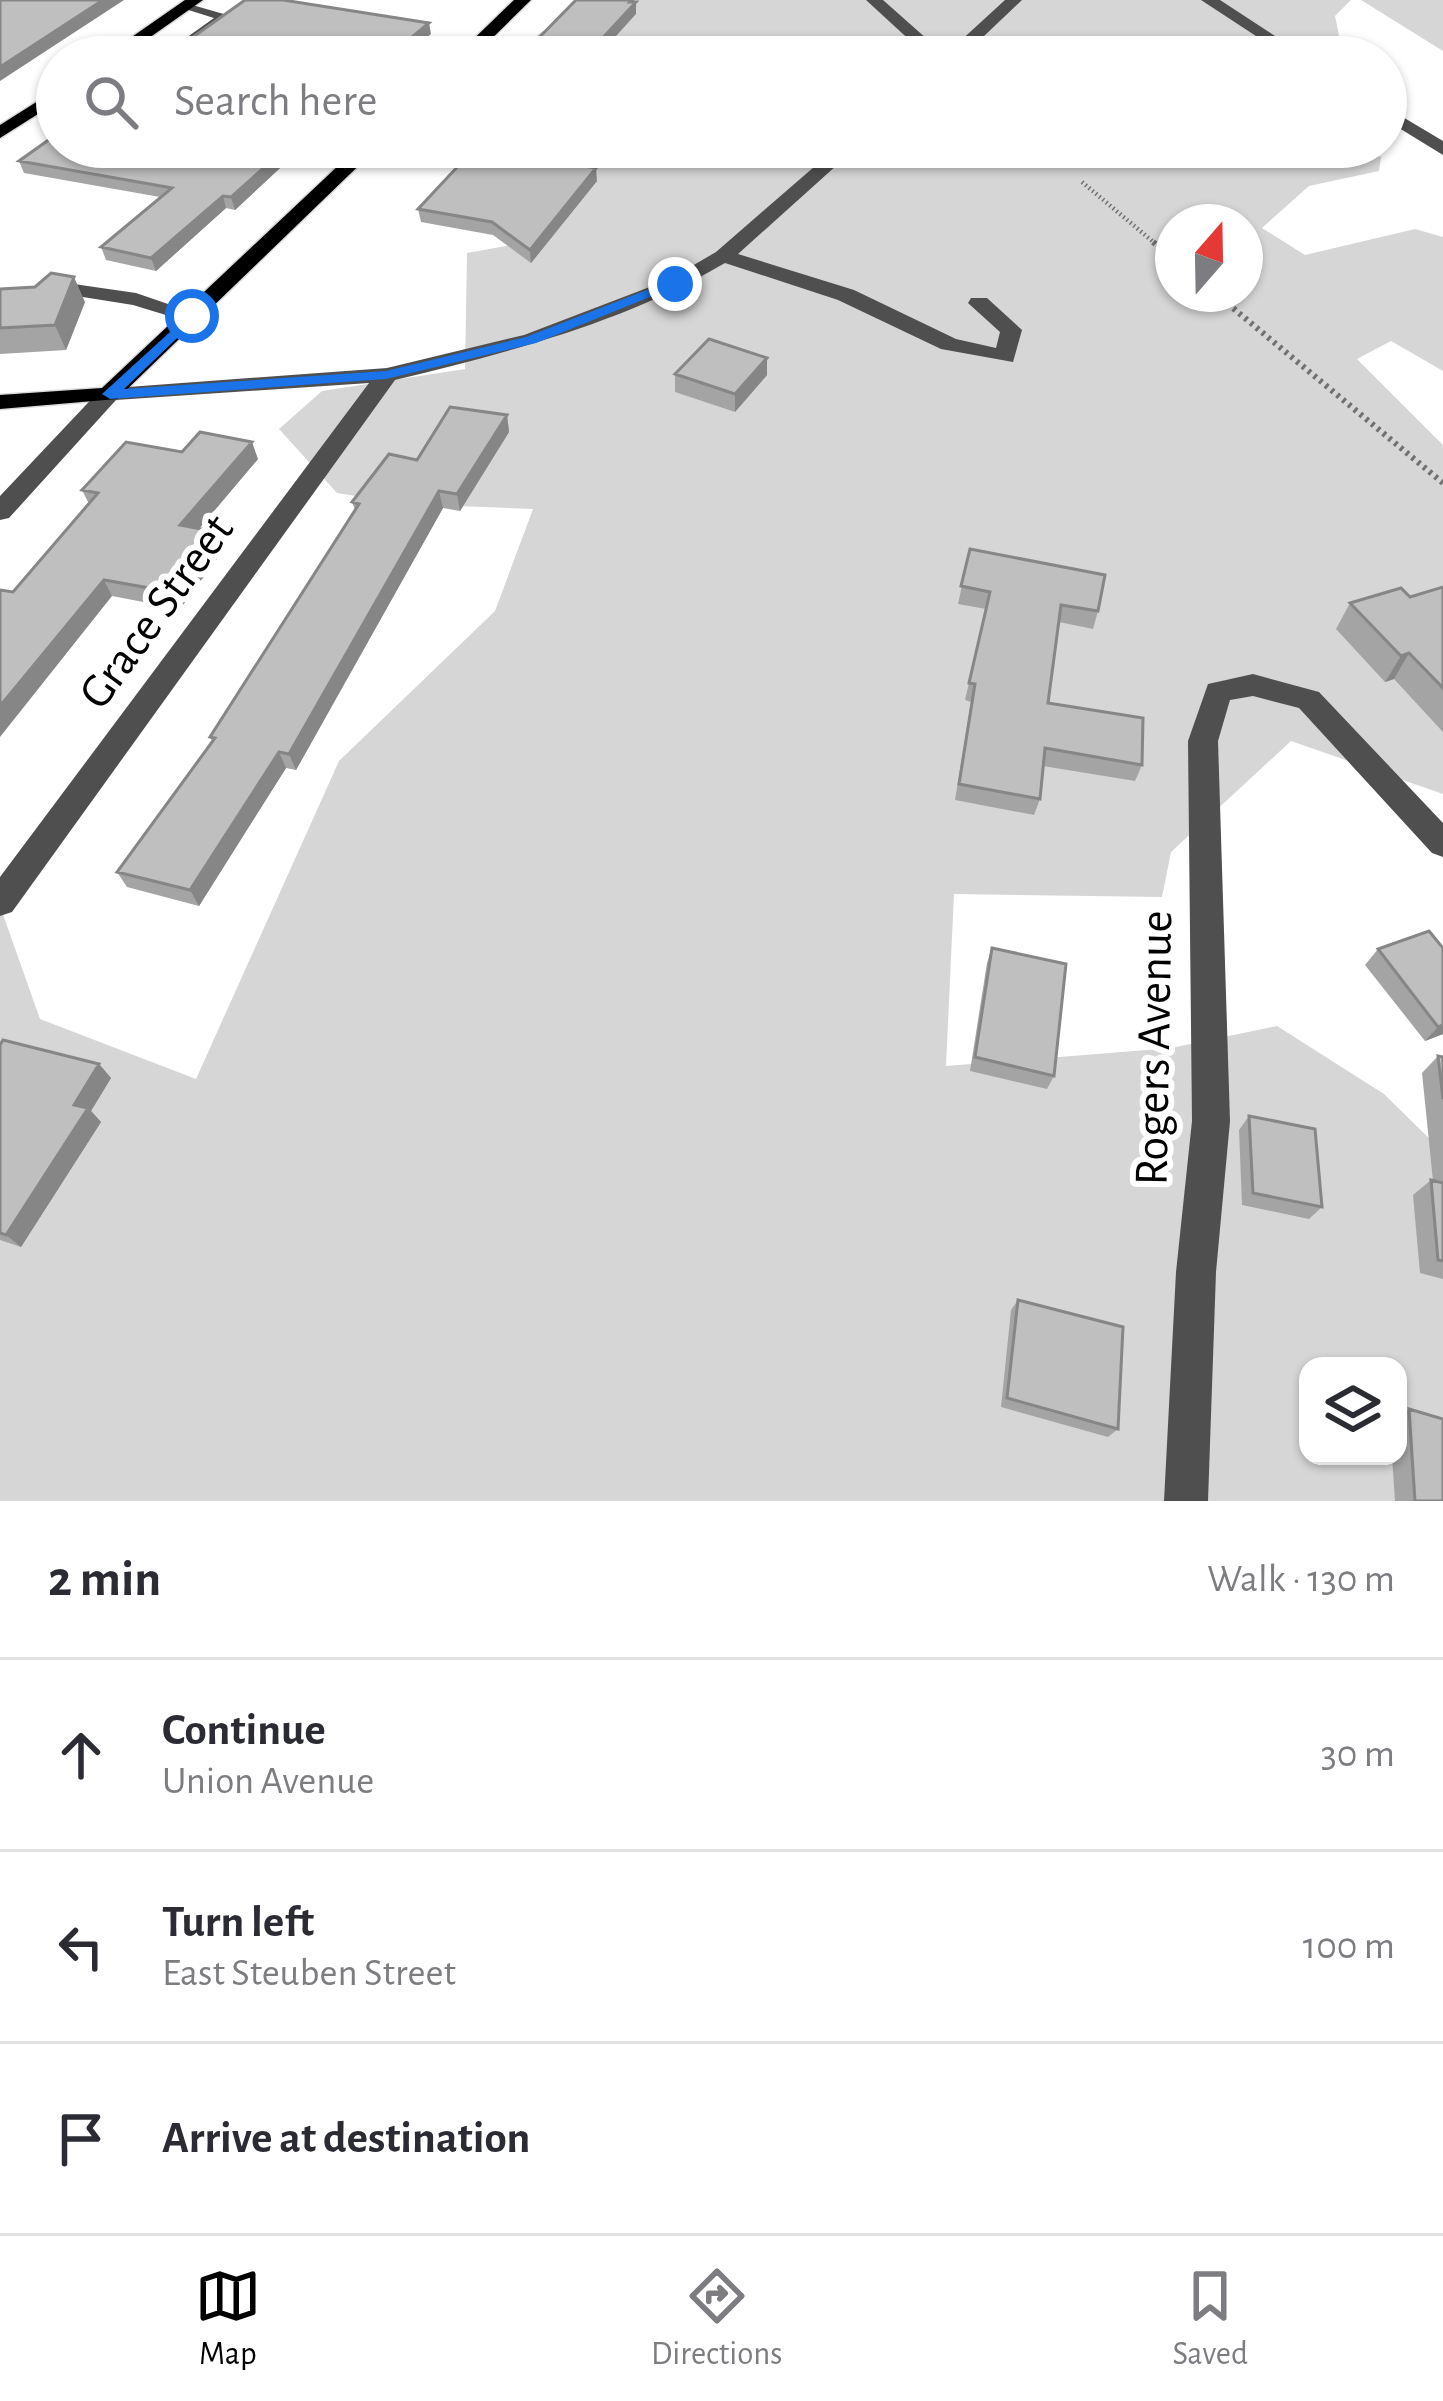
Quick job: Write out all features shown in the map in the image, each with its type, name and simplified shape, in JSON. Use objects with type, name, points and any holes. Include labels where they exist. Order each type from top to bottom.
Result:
[{"type":"main road","points":[[486,36],[523,0]]},
{"type":"main road","points":[[142,36],[191,2]]},
{"type":"main road","points":[[0,133],[36,108]]},
{"type":"main road","points":[[0,402],[110,394],[347,168]]},
{"type":"street","points":[[874,0],[914,36]]},
{"type":"street","points":[[975,36],[1014,0]]},
{"type":"street","points":[[1209,0],[1266,36]]},
{"type":"street","points":[[191,2],[226,17],[199,36]]},
{"type":"street","points":[[1407,125],[1443,149]]},
{"type":"street","points":[[0,512],[110,394],[386,375],[531,340],[675,284],[723,256],[824,168]]},
{"type":"street","points":[[723,256],[845,295],[949,344],[1005,357],[1011,330],[979,303]]},
{"type":"street","points":[[46,286],[136,298],[192,316]]},
{"type":"street","name":"Grace Street","points":[[0,902],[386,375]]},
{"type":"street","name":"Rogers Avenue","points":[[1186,1501],[1196,1272],[1211,1121],[1203,741],[1218,692],[1253,685],[1309,700],[1443,844]]},
{"type":"path","points":[[1065,168],[1155,243]]},
{"type":"path","points":[[1238,312],[1443,483]]},
{"type":"shaded area","points":[[624,0],[1351,0],[1335,16],[1339,36],[595,36]]},
{"type":"shaded area","points":[[1361,0],[1443,0],[1443,51]]},
{"type":"shaded area","points":[[543,31],[595,36],[536,36]]},
{"type":"shaded area","points":[[581,168],[1379,168],[1309,186],[1263,227],[1263,204],[1155,204],[1155,312],[1263,312],[1263,229],[1305,255],[1415,229],[1443,237],[1443,371],[1391,341],[1357,359],[1443,445],[1443,794],[1291,741],[1171,852],[1162,897],[954,894],[946,1066],[1171,1048],[1277,1026],[1384,1094],[1443,1152],[1443,1501],[0,1501],[0,906],[40,1019],[196,1079],[339,761],[495,611],[533,509],[405,504],[337,493],[279,429],[322,391],[465,369],[467,253],[512,245],[551,209]]},
{"type":"building","points":[[0,0],[103,0],[48,36],[36,36],[36,44],[0,67]]},
{"type":"building","points":[[245,0],[283,0],[429,23],[413,36],[194,36]]},
{"type":"building","points":[[576,0],[636,2],[604,36],[541,36]]},
{"type":"building","points":[[36,149],[36,164],[19,161]]},
{"type":"building","points":[[59,168],[264,168],[151,258],[101,247],[172,188]]},
{"type":"building","points":[[456,168],[596,168],[530,250],[492,222],[418,209]]},
{"type":"building","points":[[51,273],[74,277],[55,325],[0,328],[0,289],[35,287]]},
{"type":"building","points":[[709,339],[767,358],[735,394],[675,374]]},
{"type":"building","points":[[450,407],[507,415],[457,494],[439,491],[289,754],[279,752],[190,890],[117,872],[215,738],[210,737],[359,504],[352,502],[389,454],[417,460]]},
{"type":"building","points":[[200,432],[252,442],[180,525],[217,532],[172,592],[104,580],[0,706],[0,590],[13,592],[98,493],[82,490],[126,442],[182,452]]},
{"type":"building","points":[[970,549],[1105,575],[1098,611],[1061,605],[1048,703],[1143,718],[1142,765],[1045,748],[1040,799],[959,784],[975,684],[969,683],[990,592],[961,586]]},
{"type":"building","points":[[1443,587],[1443,688],[1409,653],[1401,656],[1350,603],[1401,588],[1410,597]]},
{"type":"building","points":[[1429,931],[1443,948],[1443,1025],[1438,1027],[1378,949]]},
{"type":"building","points":[[992,948],[1066,964],[1054,1076],[975,1057]]},
{"type":"building","points":[[3,1040],[99,1064],[74,1105],[88,1108],[6,1235],[0,1233]]},
{"type":"building","points":[[1438,1056],[1443,1057],[1443,1099]]},
{"type":"building","points":[[1249,1116],[1315,1129],[1322,1207],[1253,1193]]},
{"type":"building","points":[[1431,1180],[1443,1183],[1443,1261],[1438,1260]]},
{"type":"building","points":[[1018,1300],[1123,1327],[1118,1429],[1007,1398]]},
{"type":"building","points":[[1409,1409],[1443,1419],[1443,1501],[1415,1501]]},
{"type":"route","points":[[192,316],[110,394],[386,375],[531,340],[675,284]]}]
